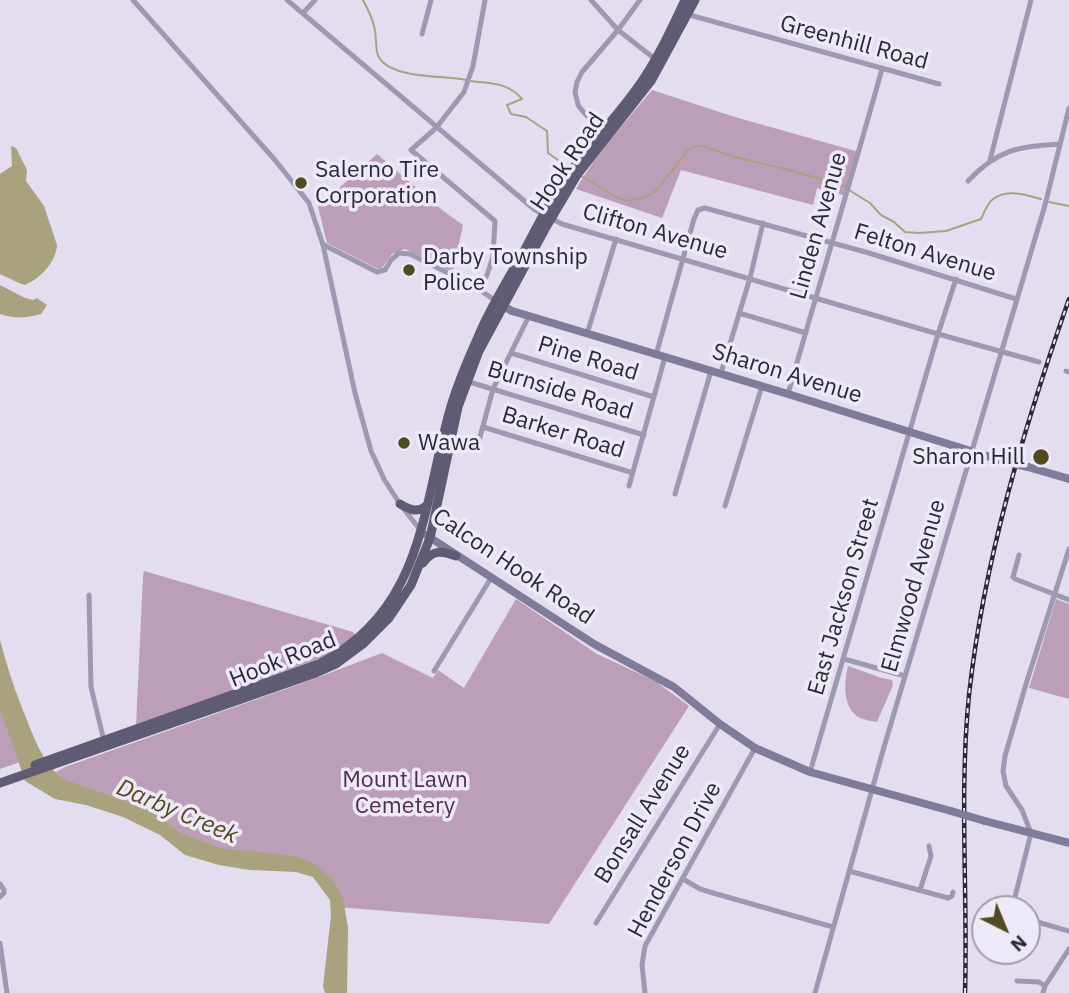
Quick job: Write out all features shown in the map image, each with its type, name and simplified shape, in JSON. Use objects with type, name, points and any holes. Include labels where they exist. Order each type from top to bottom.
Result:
[{"type":"main road","name":"Hook Road","points":[[575,171],[646,88],[684,13],[685,0]]},
{"type":"main road","name":"Hook Road","points":[[0,783],[7,777],[316,673],[355,651],[380,628],[403,600],[430,538],[454,420],[466,381],[500,304],[575,171],[636,89],[695,0]]},
{"type":"main road","name":"Hook Road","points":[[105,743],[332,658],[361,635],[389,604],[413,557],[454,398],[478,335],[500,304]]},
{"type":"main road","points":[[400,504],[416,511],[428,504]]},
{"type":"main road","points":[[416,573],[432,553],[442,551],[456,556]]},
{"type":"street","name":"Calcon Hook Road","points":[[133,0],[275,160],[309,203],[323,245],[364,427],[372,451],[384,479],[421,531],[594,644],[674,687],[755,748],[788,764],[872,790],[1069,843]]},
{"type":"street","name":"Clifton Avenue","points":[[287,0],[436,128],[547,217],[562,224],[1040,362]]},
{"type":"street","points":[[303,13],[315,0]]},
{"type":"street","points":[[422,34],[431,0]]},
{"type":"street","points":[[479,289],[493,257],[495,221],[411,150],[436,128],[464,92],[473,66],[485,0]]},
{"type":"street","points":[[591,0],[618,30],[655,59]]},
{"type":"street","points":[[604,130],[581,110],[575,96],[575,87],[582,72],[640,0]]},
{"type":"street","points":[[990,160],[1031,0]]},
{"type":"street","name":"Greenhill Road","points":[[684,13],[939,83]]},
{"type":"street","name":"Linden Avenue","points":[[788,394],[882,69]]},
{"type":"street","name":"Elmwood Avenue","points":[[815,993],[905,676],[1045,205],[1069,108]]},
{"type":"street","points":[[968,181],[999,155],[1024,147],[1059,144]]},
{"type":"street","name":"Felton Avenue","points":[[682,258],[698,210],[713,209],[1016,299]]},
{"type":"street","points":[[722,373],[763,223]]},
{"type":"street","points":[[587,334],[616,239]]},
{"type":"street","points":[[323,245],[377,272],[386,270],[391,260],[400,253],[410,254],[479,289],[500,304]]},
{"type":"street","points":[[656,355],[682,258]]},
{"type":"street","name":"East Jackson Street","points":[[810,772],[956,279]]},
{"type":"street","name":"Sharon Avenue","points":[[500,304],[529,316],[665,358],[1069,479]]},
{"type":"street","points":[[739,313],[806,333]]},
{"type":"street","points":[[477,448],[493,389],[529,316]]},
{"type":"street","name":"Pine Road","points":[[511,353],[654,397]]},
{"type":"street","points":[[629,486],[665,358]]},
{"type":"street","points":[[675,494],[710,371]]},
{"type":"street","name":"Burnside Road","points":[[466,381],[644,435]]},
{"type":"street","points":[[725,506],[762,386]]},
{"type":"street","name":"Barker Road","points":[[483,427],[633,474]]},
{"type":"street","points":[[1016,895],[1031,832],[1023,810],[1006,786],[1003,771],[1026,684],[1069,549]]},
{"type":"street","points":[[1020,555],[1013,577],[1015,579],[1069,600]]},
{"type":"street","points":[[434,671],[491,578]]},
{"type":"street","points":[[89,595],[91,687],[105,743]]},
{"type":"street","points":[[844,659],[905,676]]},
{"type":"street","name":"Bonsall Avenue","points":[[596,923],[720,724]]},
{"type":"street","name":"Henderson Drive","points":[[645,993],[642,965],[645,946],[755,748]]},
{"type":"street","points":[[920,890],[931,856],[929,846]]},
{"type":"street","points":[[849,871],[948,898],[953,892]]},
{"type":"street","points":[[683,879],[700,889],[833,927]]},
{"type":"street","points":[[0,884],[4,893],[0,897]]},
{"type":"street","points":[[1041,923],[1069,931]]},
{"type":"street","points":[[0,943],[7,993]]},
{"type":"street","points":[[1043,993],[1069,949]]},
{"type":"street","points":[[1017,981],[1039,982],[1045,986]]},
{"type":"green space","points":[[652,90],[859,152],[846,196],[817,188],[813,205],[681,170],[662,218],[576,189],[602,150]]},
{"type":"green space","points":[[377,154],[463,225],[453,272],[405,249],[392,254],[382,268],[378,269],[327,243],[318,207]]},
{"type":"green space","points":[[144,571],[353,632],[356,636],[323,659],[136,725]]},
{"type":"green space","name":"Mount Lawn Cemetery","points":[[516,599],[597,654],[655,681],[689,706],[549,924],[337,907],[311,870],[242,861],[43,779],[65,767],[382,653],[433,678],[438,670],[464,688]]},
{"type":"green space","points":[[1056,599],[1069,604],[1069,699],[1029,688]]},
{"type":"green space","points":[[848,666],[892,680],[893,685],[877,722],[860,718],[850,708],[845,687]]},
{"type":"green space","points":[[0,704],[20,762],[0,769]]},
{"type":"shaded area","points":[[11,146],[16,148],[27,170],[26,181],[44,206],[57,245],[47,269],[25,285],[0,274],[0,174],[12,166]]},
{"type":"shaded area","points":[[0,285],[25,298],[37,298],[47,305],[41,314],[16,317],[0,314]]},
{"type":"shaded area","points":[[0,640],[34,737],[43,756],[63,779],[144,808],[179,832],[220,848],[295,856],[311,862],[331,878],[343,898],[348,928],[347,993],[325,993],[323,986],[331,916],[330,900],[313,877],[296,872],[250,870],[219,865],[185,855],[160,835],[123,817],[86,805],[55,799],[25,781],[0,709]]},
{"type":"waterway","points":[[363,0],[373,22],[377,52],[382,61],[402,72],[466,80]]},
{"type":"waterway","points":[[471,81],[499,85],[517,93],[522,99],[507,105],[511,114],[526,117],[547,131],[548,153],[568,167]]},
{"type":"waterway","points":[[581,176],[616,197],[628,201],[642,198],[656,191],[688,150],[704,146],[731,156],[845,186],[905,232],[919,233],[946,231],[981,219],[990,202],[1003,194],[1041,199]]},
{"type":"waterway","points":[[1049,202],[1069,206]]},
{"type":"railway","points":[[965,993],[966,732],[976,644],[995,544],[1008,494],[1036,396],[1069,299]]},
{"type":"place","name":"Salerno Tire Corporation","points":[[301,183]]},
{"type":"place","name":"Darby Township Police","points":[[409,270]]},
{"type":"place","name":"Wawa","points":[[404,443]]},
{"type":"place","name":"Sharon Hill","points":[[1041,457]]},
{"type":"water label","name":"Darby Creek","points":[[177,812]]}]
